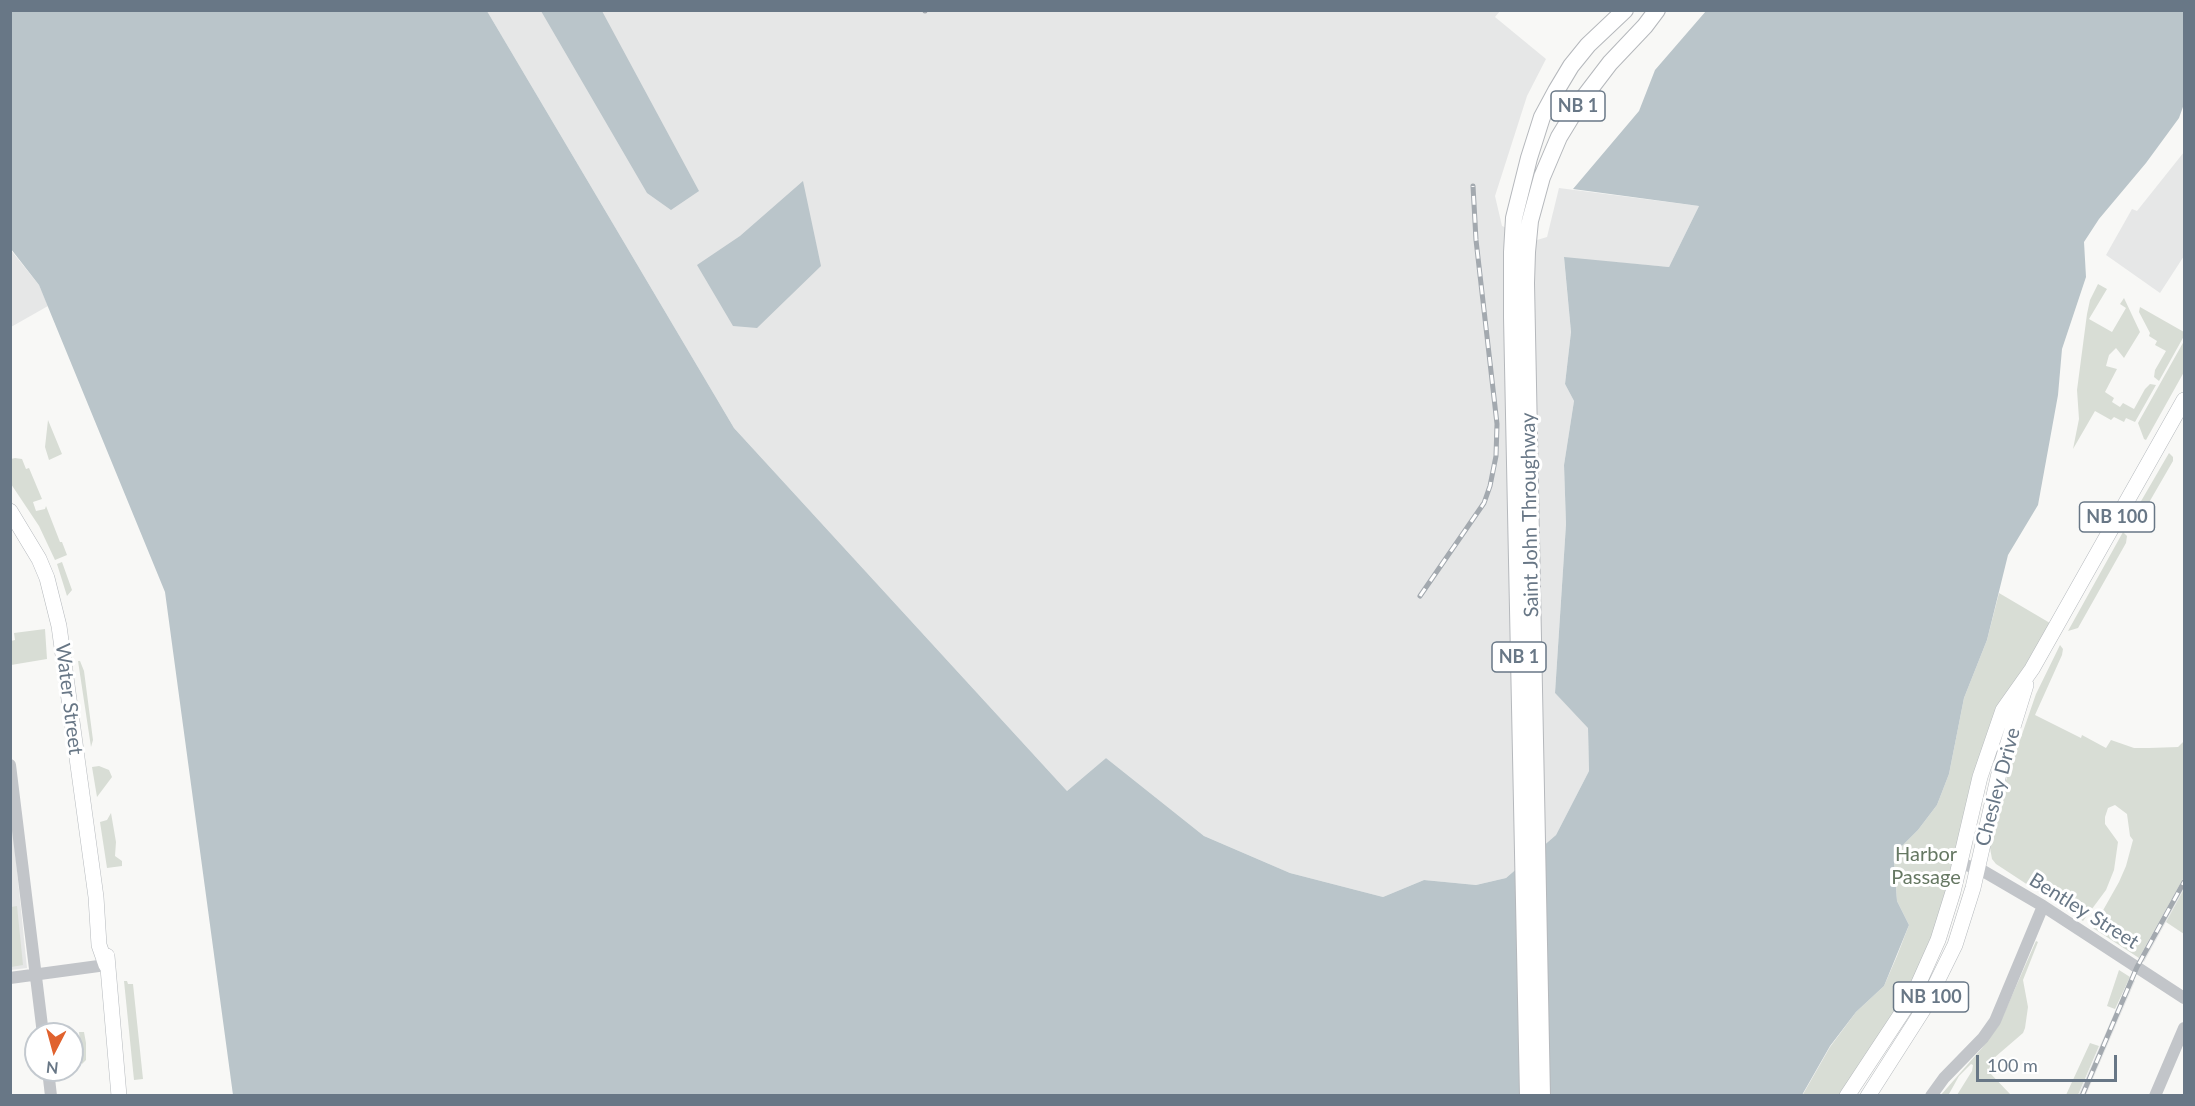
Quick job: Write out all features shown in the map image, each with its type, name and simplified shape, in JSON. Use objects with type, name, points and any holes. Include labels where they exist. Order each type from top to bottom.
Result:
[{"type":"highway","points":[[1588,45],[1617,10]]},
{"type":"highway","name":"Saint John Throughway","points":[[1542,1095],[1526,283],[1522,220],[1529,158],[1542,117],[1571,66],[1588,45],[1625,10]]},
{"type":"highway","name":"Saint John Throughway","points":[[1529,158],[1559,100],[1574,78],[1637,10]]},
{"type":"highway","name":"Saint John Throughway","points":[[1528,1095],[1512,252],[1522,220],[1559,137],[1575,110],[1610,63],[1657,10]]},
{"type":"main road","name":"Chesley Drive","points":[[1847,1095],[1913,996],[1927,968],[1947,916],[1987,754],[2003,710],[2031,669],[2184,400]]},
{"type":"main road","name":"Water Street","points":[[10,511],[39,559],[54,604],[68,679],[77,769],[96,897],[107,944],[106,965],[119,1095]]},
{"type":"main road","name":"Chesley Drive","points":[[1868,1095],[1911,1030],[1948,963],[1962,925],[1978,867],[2000,769],[2031,669]]},
{"type":"main road","points":[[1896,1022],[1911,1030]]},
{"type":"street","points":[[10,765],[43,1022]]},
{"type":"street","name":"Bentley Street","points":[[1960,864],[1978,867],[2043,906],[2184,998]]},
{"type":"street","points":[[1931,1095],[1983,1038],[1995,1021],[2043,906]]},
{"type":"street","points":[[10,978],[106,965]]},
{"type":"street","points":[[2154,1095],[2184,1028]]},
{"type":"shaded area","points":[[11,11],[487,11],[734,428],[1067,791],[1106,758],[1204,836],[1290,873],[1383,897],[1424,880],[1476,885],[1506,878],[1556,835],[1589,771],[1588,728],[1555,693],[1566,524],[1564,465],[1574,401],[1565,384],[1571,332],[1564,257],[1669,267],[1699,206],[1573,189],[1639,111],[1655,70],[1706,11],[2184,11],[2184,104],[2179,118],[2146,163],[2099,219],[2084,242],[2086,277],[2062,349],[2058,395],[2038,505],[2008,555],[1987,640],[1964,698],[1949,774],[1937,805],[1918,830],[1901,847],[1894,860],[1897,901],[1909,925],[1884,986],[1856,1012],[1830,1046],[1802,1095],[233,1095],[165,592],[39,285],[11,249]]},
{"type":"shaded area","points":[[487,11],[1500,11],[1495,17],[1546,59],[1527,96],[1495,196],[1502,226],[1537,240],[1547,237],[1559,188],[1699,206],[1669,267],[1564,258],[1571,332],[1565,384],[1574,401],[1564,465],[1566,524],[1555,693],[1588,727],[1589,771],[1556,835],[1506,878],[1476,885],[1424,880],[1383,897],[1290,873],[1204,836],[1106,758],[1067,791],[734,428]]},
{"type":"shaded area","points":[[541,11],[602,11],[699,191],[671,210],[647,193]]},
{"type":"shaded area","points":[[2184,152],[2184,256],[2160,293],[2106,255],[2132,209],[2137,211]]},
{"type":"shaded area","points":[[803,181],[821,266],[757,328],[733,326],[697,265],[740,236]]},
{"type":"shaded area","points":[[10,249],[39,285],[48,306],[11,327]]},
{"type":"shaded area","points":[[10,802],[27,968],[11,970],[10,970]]},
{"type":"shaded area","points":[[2184,877],[2184,889],[2144,962],[2139,958]]},
{"type":"shaded area","points":[[2130,977],[2135,981],[2086,1095],[2078,1096]]},
{"type":"green space","points":[[2098,284],[2107,289],[2089,319],[2112,332],[2126,308],[2120,304],[2124,298],[2140,332],[2124,358],[2116,348],[2109,355],[2106,366],[2117,369],[2105,392],[2114,398],[2112,402],[2120,407],[2123,403],[2134,409],[2145,389],[2150,384],[2156,385],[2135,422],[2126,418],[2124,422],[2114,417],[2111,420],[2095,411],[2073,449],[2079,419],[2077,390],[2087,314],[2090,300]]},
{"type":"green space","points":[[2140,307],[2184,332],[2184,336],[2159,381],[2154,377],[2155,370],[2166,351],[2155,345],[2157,341],[2149,336],[2150,333],[2139,312]]},
{"type":"green space","points":[[2184,341],[2184,372],[2146,440],[2138,423]]},
{"type":"green space","points":[[48,420],[62,454],[49,460],[45,447]]},
{"type":"green space","points":[[2169,453],[2173,461],[2147,506],[2152,510],[2148,516],[2133,515]]},
{"type":"green space","points":[[11,459],[22,459],[26,469],[29,468],[42,499],[33,502],[36,511],[45,509],[46,506],[67,555],[55,560],[39,526],[11,484]]},
{"type":"green space","points":[[2123,532],[2127,536],[2126,543],[2078,628],[2068,631]]},
{"type":"green space","points":[[62,562],[72,590],[67,596],[57,564]]},
{"type":"green space","name":"Harbor Passage","points":[[1999,593],[2055,626],[2003,710],[1938,940],[1847,1095],[1802,1096],[1830,1047],[1856,1012],[1884,986],[1897,956],[1909,925],[1897,901],[1894,860],[1901,847],[1918,830],[1937,805],[1949,774],[1964,698],[1987,640]]},
{"type":"green space","points":[[45,629],[47,659],[11,665],[11,641],[15,640],[14,633]]},
{"type":"green space","points":[[2060,645],[2063,649],[2062,655],[2035,715],[2106,748],[2111,740],[2134,748],[2178,747],[2184,741],[2184,877],[2139,958],[2093,928],[2119,882],[2133,840],[2130,836],[2127,814],[2115,805],[2108,808],[2105,817],[2105,824],[2118,842],[2114,870],[2106,890],[2083,921],[1996,864],[1992,859],[1990,848],[2002,792],[2036,694]]},
{"type":"green space","points":[[78,661],[84,671],[93,740],[91,747]]},
{"type":"green space","points":[[99,766],[109,770],[112,777],[97,797],[92,767]]},
{"type":"green space","points":[[111,813],[116,842],[115,856],[122,861],[122,866],[107,868],[100,822],[107,820]]},
{"type":"green space","points":[[2184,889],[2184,934],[2166,922]]},
{"type":"green space","points":[[17,906],[23,965],[11,967],[11,907]]},
{"type":"green space","points":[[2036,941],[2038,942],[2023,980],[2028,1007],[2025,1028],[2023,1033],[1994,1058],[1988,1071],[2011,1095],[1957,1095],[1972,1071],[1973,1065],[1971,1064],[1959,1076],[1949,1094],[1940,1096],[1999,1025]]},
{"type":"green space","points":[[2119,970],[2130,977],[2115,1009],[2107,1006]]},
{"type":"green space","points":[[124,981],[133,984],[143,1079],[134,1080]]},
{"type":"green space","points":[[84,1032],[86,1043],[84,1062]]},
{"type":"green space","points":[[2090,1043],[2099,1046],[2078,1095],[2066,1095]]},
{"type":"railway","points":[[1420,596],[1484,503],[1496,456],[1497,424],[1476,240],[1473,186]]},
{"type":"railway","points":[[2082,1096],[2137,967],[2184,882]]}]
